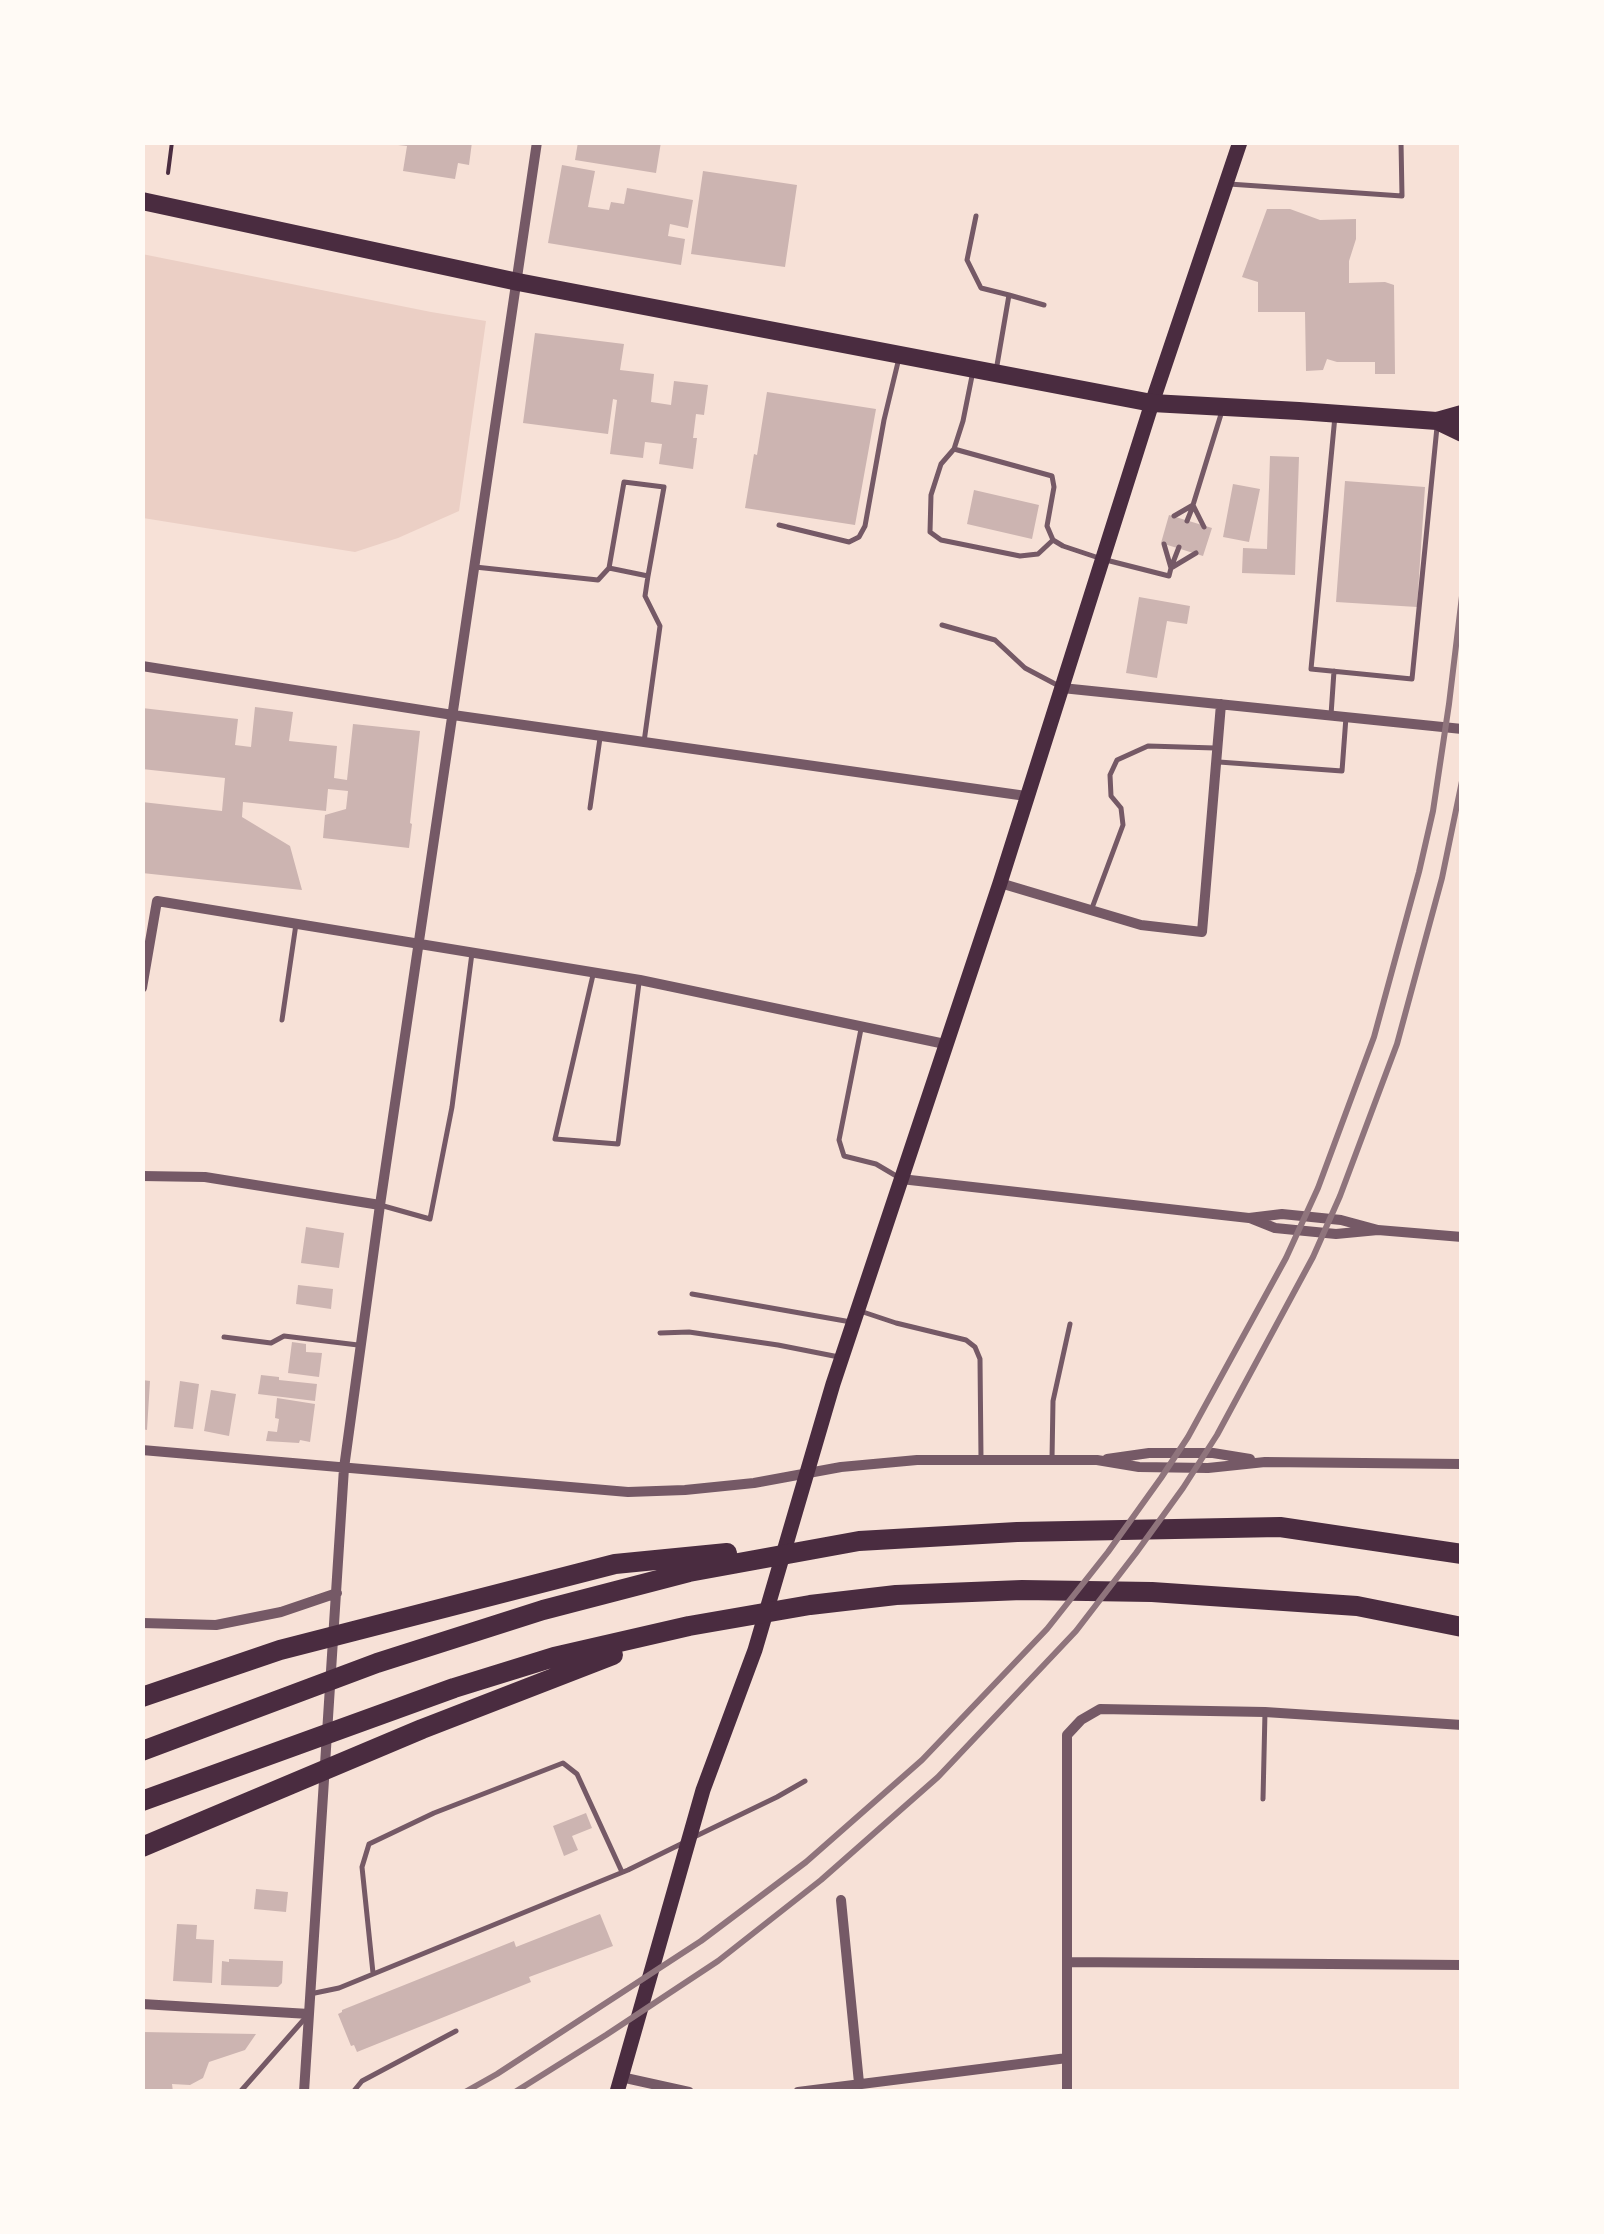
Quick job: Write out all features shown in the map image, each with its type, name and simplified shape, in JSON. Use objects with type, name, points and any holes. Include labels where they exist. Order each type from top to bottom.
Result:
[{"type":"highway","points":[[142,1697],[280,1650],[615,1564],[859,1541],[1017,1532],[1280,1528],[1462,1554]]},
{"type":"highway","points":[[142,1751],[378,1663],[543,1610],[689,1572],[859,1541]]},
{"type":"highway","points":[[142,1801],[454,1688],[554,1657],[689,1626],[810,1606],[896,1595],[1022,1590],[1152,1592],[1356,1606],[1462,1627]]},
{"type":"highway","points":[[142,1847],[422,1729],[689,1626]]},
{"type":"main road","points":[[619,2084],[703,1790],[754,1650],[842,1357],[1240,142]]},
{"type":"main road","points":[[142,201],[518,282],[1152,403],[1438,421],[1462,414]]},
{"type":"main road","points":[[1438,421],[1462,433]]},
{"type":"street","points":[[304,2092],[344,1468],[537,142]]},
{"type":"street","points":[[142,666],[1026,796]]},
{"type":"street","points":[[1062,688],[1462,729]]},
{"type":"street","points":[[1000,883],[1141,925],[1202,932],[1221,704]]},
{"type":"street","points":[[142,988],[148,928],[158,901],[640,980],[945,1044]]},
{"type":"street","points":[[142,1176],[205,1178],[380,1206]]},
{"type":"street","points":[[901,1179],[1249,1218],[1282,1214],[1340,1220],[1378,1230],[1462,1236]]},
{"type":"street","points":[[142,1450],[628,1492],[754,1483],[917,1460],[1097,1460],[1174,1468],[1265,1462],[1462,1464]]},
{"type":"street","points":[[142,1623],[216,1625],[282,1612],[338,1593]]},
{"type":"street","points":[[1066,2092],[1067,1736],[1081,1720],[1100,1709],[1265,1712],[1462,1725]]},
{"type":"street","points":[[841,1900],[859,2083]]},
{"type":"street","points":[[1067,1962],[1462,1965]]},
{"type":"street","points":[[142,2004],[309,2014]]},
{"type":"street","points":[[798,2092],[1067,2058]]},
{"type":"street","points":[[619,2084],[689,2092]]},
{"type":"lane","points":[[1226,184],[1402,196],[1401,142]]},
{"type":"lane","points":[[976,216],[967,260],[981,288],[1044,305]]},
{"type":"lane","points":[[996,374],[1009,295]]},
{"type":"lane","points":[[779,525],[849,542],[859,537],[865,526],[900,356]]},
{"type":"lane","points":[[973,370],[954,449],[941,464],[932,495],[930,532],[940,540],[1020,556],[1038,554],[1052,540]]},
{"type":"lane","points":[[1186,521],[1223,407]]},
{"type":"lane","points":[[1336,414],[1311,669],[1412,679],[1438,421]]},
{"type":"lane","points":[[954,449],[1052,476],[1054,487],[1047,526],[1052,540],[1063,546],[1169,576],[1179,547]]},
{"type":"lane","points":[[475,567],[598,580],[609,568],[624,482],[664,488],[645,596],[660,626],[644,742]]},
{"type":"lane","points":[[1174,516],[1193,505]]},
{"type":"lane","points":[[1193,505],[1204,526]]},
{"type":"lane","points":[[1164,544],[1172,568]]},
{"type":"lane","points":[[1172,568],[1196,553]]},
{"type":"lane","points":[[609,568],[648,576]]},
{"type":"lane","points":[[942,625],[996,640],[1025,668],[1062,688]]},
{"type":"lane","points":[[1330,716],[1334,672]]},
{"type":"lane","points":[[1216,762],[1342,771],[1346,717]]},
{"type":"lane","points":[[590,808],[601,736]]},
{"type":"lane","points":[[1091,910],[1123,825],[1121,808],[1111,796],[1110,775],[1117,760],[1148,746],[1218,748]]},
{"type":"lane","points":[[282,1020],[296,924]]},
{"type":"lane","points":[[380,1206],[430,1218],[452,1108],[472,953]]},
{"type":"lane","points":[[594,972],[555,1139],[618,1144],[640,980]]},
{"type":"lane","points":[[862,1028],[839,1140],[844,1156],[876,1164],[901,1179]]},
{"type":"lane","points":[[692,1294],[896,1323],[966,1340],[975,1347],[980,1359],[981,1458]]},
{"type":"lane","points":[[1052,1459],[1053,1401],[1070,1324]]},
{"type":"lane","points":[[660,1333],[689,1332],[842,1357]]},
{"type":"lane","points":[[224,1337],[271,1342],[284,1336],[361,1345]]},
{"type":"lane","points":[[1263,1800],[1265,1712]]},
{"type":"lane","points":[[374,1973],[362,1867],[369,1844],[434,1813],[563,1763],[577,1774],[622,1872]]},
{"type":"lane","points":[[310,1994],[339,1988],[622,1872],[805,1782]]},
{"type":"lane","points":[[240,2092],[309,2014]]},
{"type":"lane","points":[[353,2092],[362,2081],[456,2030]]},
{"type":"path","points":[[168,174],[172,142]]},
{"type":"shaded area","points":[[142,254],[486,321],[459,511],[355,552],[143,518]]},
{"type":"building","points":[[398,142],[472,142],[469,165],[458,163],[455,179],[403,171],[407,146]]},
{"type":"building","points":[[578,142],[661,142],[656,173],[575,160]]},
{"type":"building","points":[[562,165],[595,171],[588,207],[609,210],[611,202],[624,204],[627,188],[693,200],[688,228],[670,224],[668,236],[685,239],[681,265],[548,243]]},
{"type":"building","points":[[703,171],[797,185],[785,267],[691,254]]},
{"type":"building","points":[[1267,209],[1290,209],[1320,220],[1356,219],[1349,283],[1394,285],[1395,374],[1375,374],[1375,362],[1327,359],[1323,370],[1306,371],[1305,312],[1258,312],[1258,282],[1242,277]]},
{"type":"building","points":[[535,333],[624,344],[620,370],[654,374],[651,402],[671,405],[674,381],[708,385],[704,415],[696,414],[693,469],[659,464],[662,444],[645,442],[643,458],[610,454],[617,400],[613,399],[608,434],[523,423]]},
{"type":"building","points":[[767,392],[876,409],[855,525],[745,508]]},
{"type":"building","points":[[1270,456],[1299,457],[1295,575],[1242,573],[1243,548],[1267,549]]},
{"type":"building","points":[[1345,481],[1425,487],[1417,607],[1336,602]]},
{"type":"building","points":[[1233,484],[1260,489],[1249,542],[1223,537]]},
{"type":"building","points":[[974,490],[1039,505],[1032,539],[967,524]]},
{"type":"building","points":[[1169,515],[1212,528],[1203,556],[1161,543]]},
{"type":"building","points":[[1139,597],[1190,606],[1187,624],[1167,621],[1157,678],[1126,673]]},
{"type":"building","points":[[255,707],[293,712],[289,741],[337,746],[334,778],[347,780],[353,724],[420,731],[409,848],[323,838],[325,815],[346,809],[348,791],[328,789],[326,811],[243,802],[242,817],[290,846],[302,890],[142,873],[142,802],[222,811],[225,778],[142,769],[142,708],[238,719],[235,745],[251,747]]},
{"type":"building","points":[[306,1227],[344,1233],[339,1268],[301,1263]]},
{"type":"building","points":[[298,1285],[333,1289],[331,1309],[296,1304]]},
{"type":"building","points":[[292,1342],[306,1344],[306,1352],[322,1353],[319,1377],[288,1373]]},
{"type":"building","points":[[261,1375],[317,1384],[315,1401],[258,1394]]},
{"type":"building","points":[[142,1380],[150,1381],[147,1430],[142,1429]]},
{"type":"building","points":[[180,1381],[199,1384],[193,1429],[174,1427]]},
{"type":"building","points":[[211,1390],[236,1394],[229,1436],[204,1431]]},
{"type":"building","points":[[277,1398],[315,1404],[310,1442],[266,1441],[268,1431],[277,1432]]},
{"type":"building","points":[[586,1813],[592,1828],[572,1836],[578,1850],[564,1856],[553,1826]]},
{"type":"building","points":[[256,1889],[288,1892],[286,1912],[254,1909]]},
{"type":"building","points":[[600,1914],[613,1946],[529,1977],[531,1982],[357,2052],[351,2046],[338,2014],[342,2010],[514,1941],[516,1947]]},
{"type":"building","points":[[177,1924],[197,1925],[196,1939],[214,1940],[212,1983],[173,1981]]},
{"type":"building","points":[[222,1961],[283,1961],[282,1983],[278,1987],[221,1985]]},
{"type":"building","points":[[142,2032],[256,2034],[245,2050],[209,2062],[203,2078],[190,2085],[172,2084],[173,2092],[142,2092]]},
{"type":"railway","points":[[465,2092],[701,1941],[806,1862],[922,1760],[1047,1629],[1161,1478],[1188,1437],[1286,1258],[1318,1188],[1374,1037],[1433,811],[1462,596]]},
{"type":"railway","points":[[515,2092],[718,1961],[821,1880],[938,1777],[1076,1631],[1183,1488],[1217,1435],[1313,1257],[1340,1196],[1397,1044],[1442,878],[1462,781]]}]
